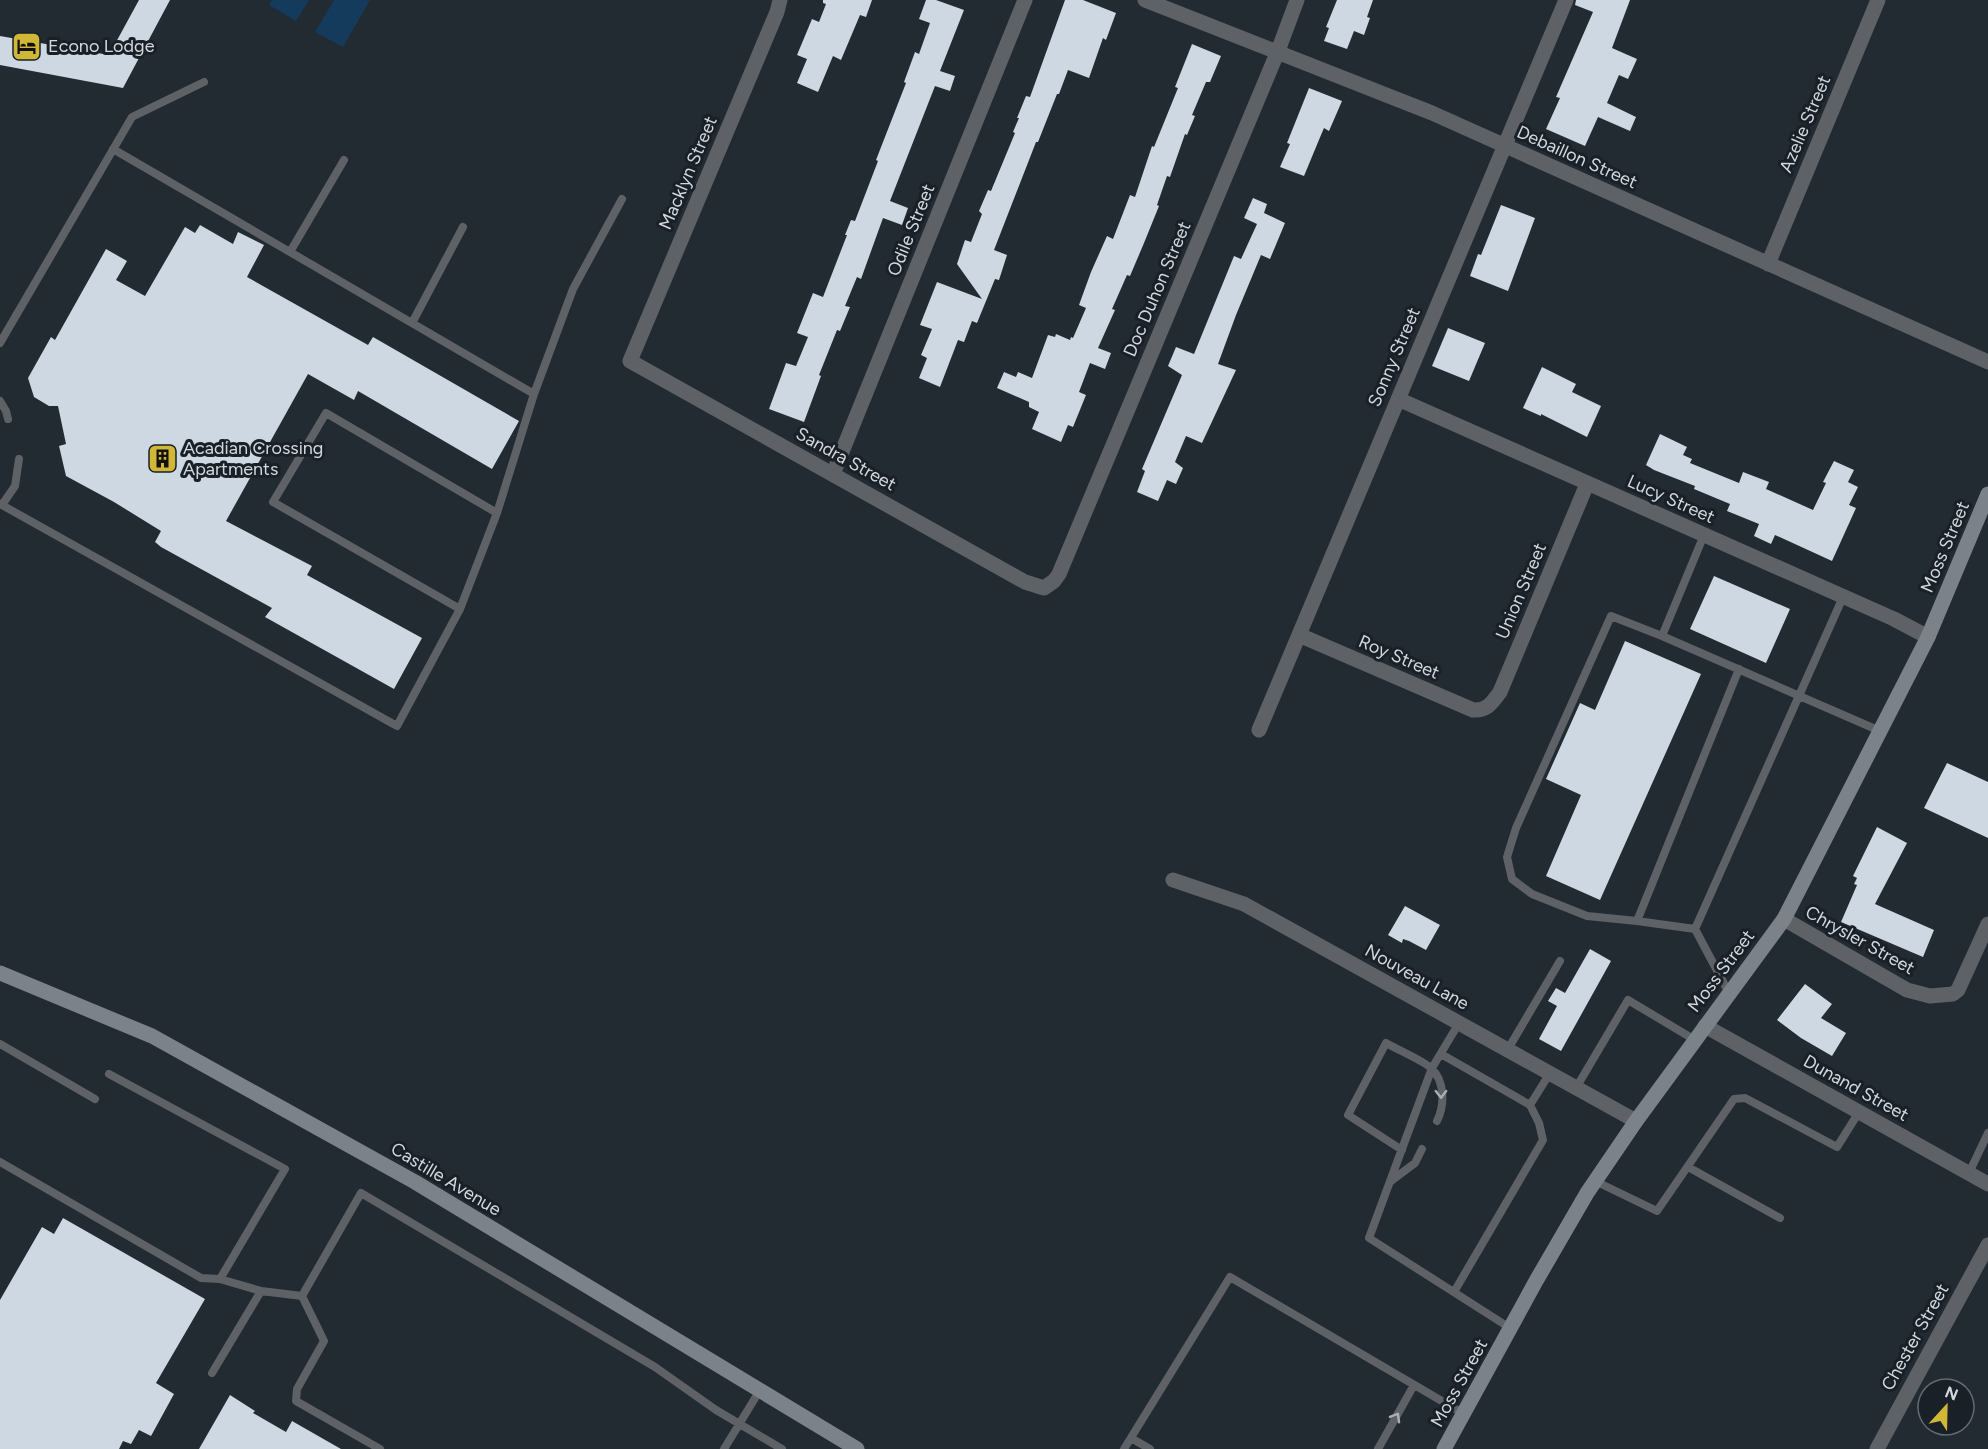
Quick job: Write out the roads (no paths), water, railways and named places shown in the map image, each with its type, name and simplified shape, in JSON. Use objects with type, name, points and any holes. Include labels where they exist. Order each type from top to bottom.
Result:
[{"type":"main road","name":"Moss Street","points":[[1444,1449],[1510,1328],[1595,1181],[1636,1121],[1784,919],[1928,637],[1987,499]]},
{"type":"main road","name":"Castille Avenue","points":[[0,973],[152,1036],[415,1182],[857,1449]]},
{"type":"street","name":"Macklyn Street","points":[[630,362],[777,12],[780,0]]},
{"type":"street","name":"Odile Street","points":[[833,474],[1025,0]]},
{"type":"street","name":"Debaillon Street","points":[[1145,0],[1432,113],[1988,362]]},
{"type":"street","name":"Doc Duhon Street","points":[[1044,588],[1059,574],[1278,51],[1297,0]]},
{"type":"street","name":"Sonny Street","points":[[1259,730],[1566,0]]},
{"type":"street","name":"Azelie Street","points":[[1768,264],[1878,0]]},
{"type":"street","name":"Sandra Street","points":[[630,362],[1025,582],[1044,588]]},
{"type":"street","name":"Lucy Street","points":[[1398,399],[1894,619],[1928,637]]},
{"type":"street","name":"Union Street","points":[[1485,709],[1491,705],[1500,692],[1587,484]]},
{"type":"street","name":"Roy Street","points":[[1299,635],[1473,710],[1485,709]]},
{"type":"street","name":"Nouveau Lane","points":[[1173,880],[1244,904],[1636,1121]]},
{"type":"street","name":"Chrysler Street","points":[[1784,919],[1907,990],[1930,996],[1953,994],[1958,990],[1966,977],[1988,924]]},
{"type":"street","name":"Dunand Street","points":[[1705,1026],[1988,1184]]},
{"type":"street","name":"Chester Street","points":[[1876,1449],[1988,1245]]},
{"type":"lane","points":[[0,343],[132,117],[204,82]]},
{"type":"lane","points":[[113,149],[534,394]]},
{"type":"lane","points":[[290,252],[344,160]]},
{"type":"lane","points":[[19,459],[15,486],[1,504],[397,726],[460,609],[496,513],[534,394],[573,289],[622,199]]},
{"type":"lane","points":[[412,323],[463,227]]},
{"type":"lane","points":[[0,401],[8,419]]},
{"type":"lane","points":[[460,609],[273,502],[326,413],[496,513]]},
{"type":"lane","points":[[1662,636],[1704,535]]},
{"type":"lane","points":[[1695,929],[1843,597]]},
{"type":"lane","points":[[1695,929],[1587,916],[1532,894],[1512,879],[1507,857],[1516,828],[1611,616],[1880,731]]},
{"type":"lane","points":[[1637,921],[1739,669]]},
{"type":"lane","points":[[1695,929],[1729,993]]},
{"type":"lane","points":[[1508,1049],[1560,961]]},
{"type":"lane","points":[[1576,1088],[1628,1000],[1695,1040]]},
{"type":"lane","points":[[1459,1023],[1432,1068],[1370,1238],[1510,1328]]},
{"type":"lane","points":[[1402,1150],[1348,1115],[1386,1043],[1432,1068],[1442,1085],[1442,1103],[1437,1121]]},
{"type":"lane","points":[[0,1044],[95,1099]]},
{"type":"lane","points":[[1441,1054],[1530,1105],[1539,1123],[1543,1140],[1454,1292]]},
{"type":"lane","points":[[1530,1105],[1550,1073]]},
{"type":"lane","points":[[109,1074],[285,1169],[220,1279]]},
{"type":"lane","points":[[1595,1181],[1657,1211],[1734,1099],[1745,1098],[1838,1147],[1859,1112]]},
{"type":"lane","points":[[1969,1173],[1988,1133]]},
{"type":"lane","points":[[1391,1180],[1415,1163],[1422,1149]]},
{"type":"lane","points":[[0,1162],[201,1278],[220,1279],[261,1291],[302,1296]]},
{"type":"lane","points":[[1688,1167],[1780,1218]]},
{"type":"lane","points":[[302,1296],[361,1193],[655,1367],[716,1410],[782,1449]]},
{"type":"lane","points":[[1124,1449],[1230,1277],[1464,1414]]},
{"type":"lane","points":[[212,1373],[261,1291]]},
{"type":"lane","points":[[302,1296],[324,1341],[297,1389],[296,1401],[380,1449]]},
{"type":"lane","points":[[1378,1449],[1414,1385]]},
{"type":"lane","points":[[724,1449],[760,1390]]},
{"type":"lane","points":[[1131,1438],[1150,1449]]},
{"type":"place","name":"Econo Lodge","points":[[27,46]]},
{"type":"place","name":"Acadian Crossing Apartments","points":[[162,458]]}]
